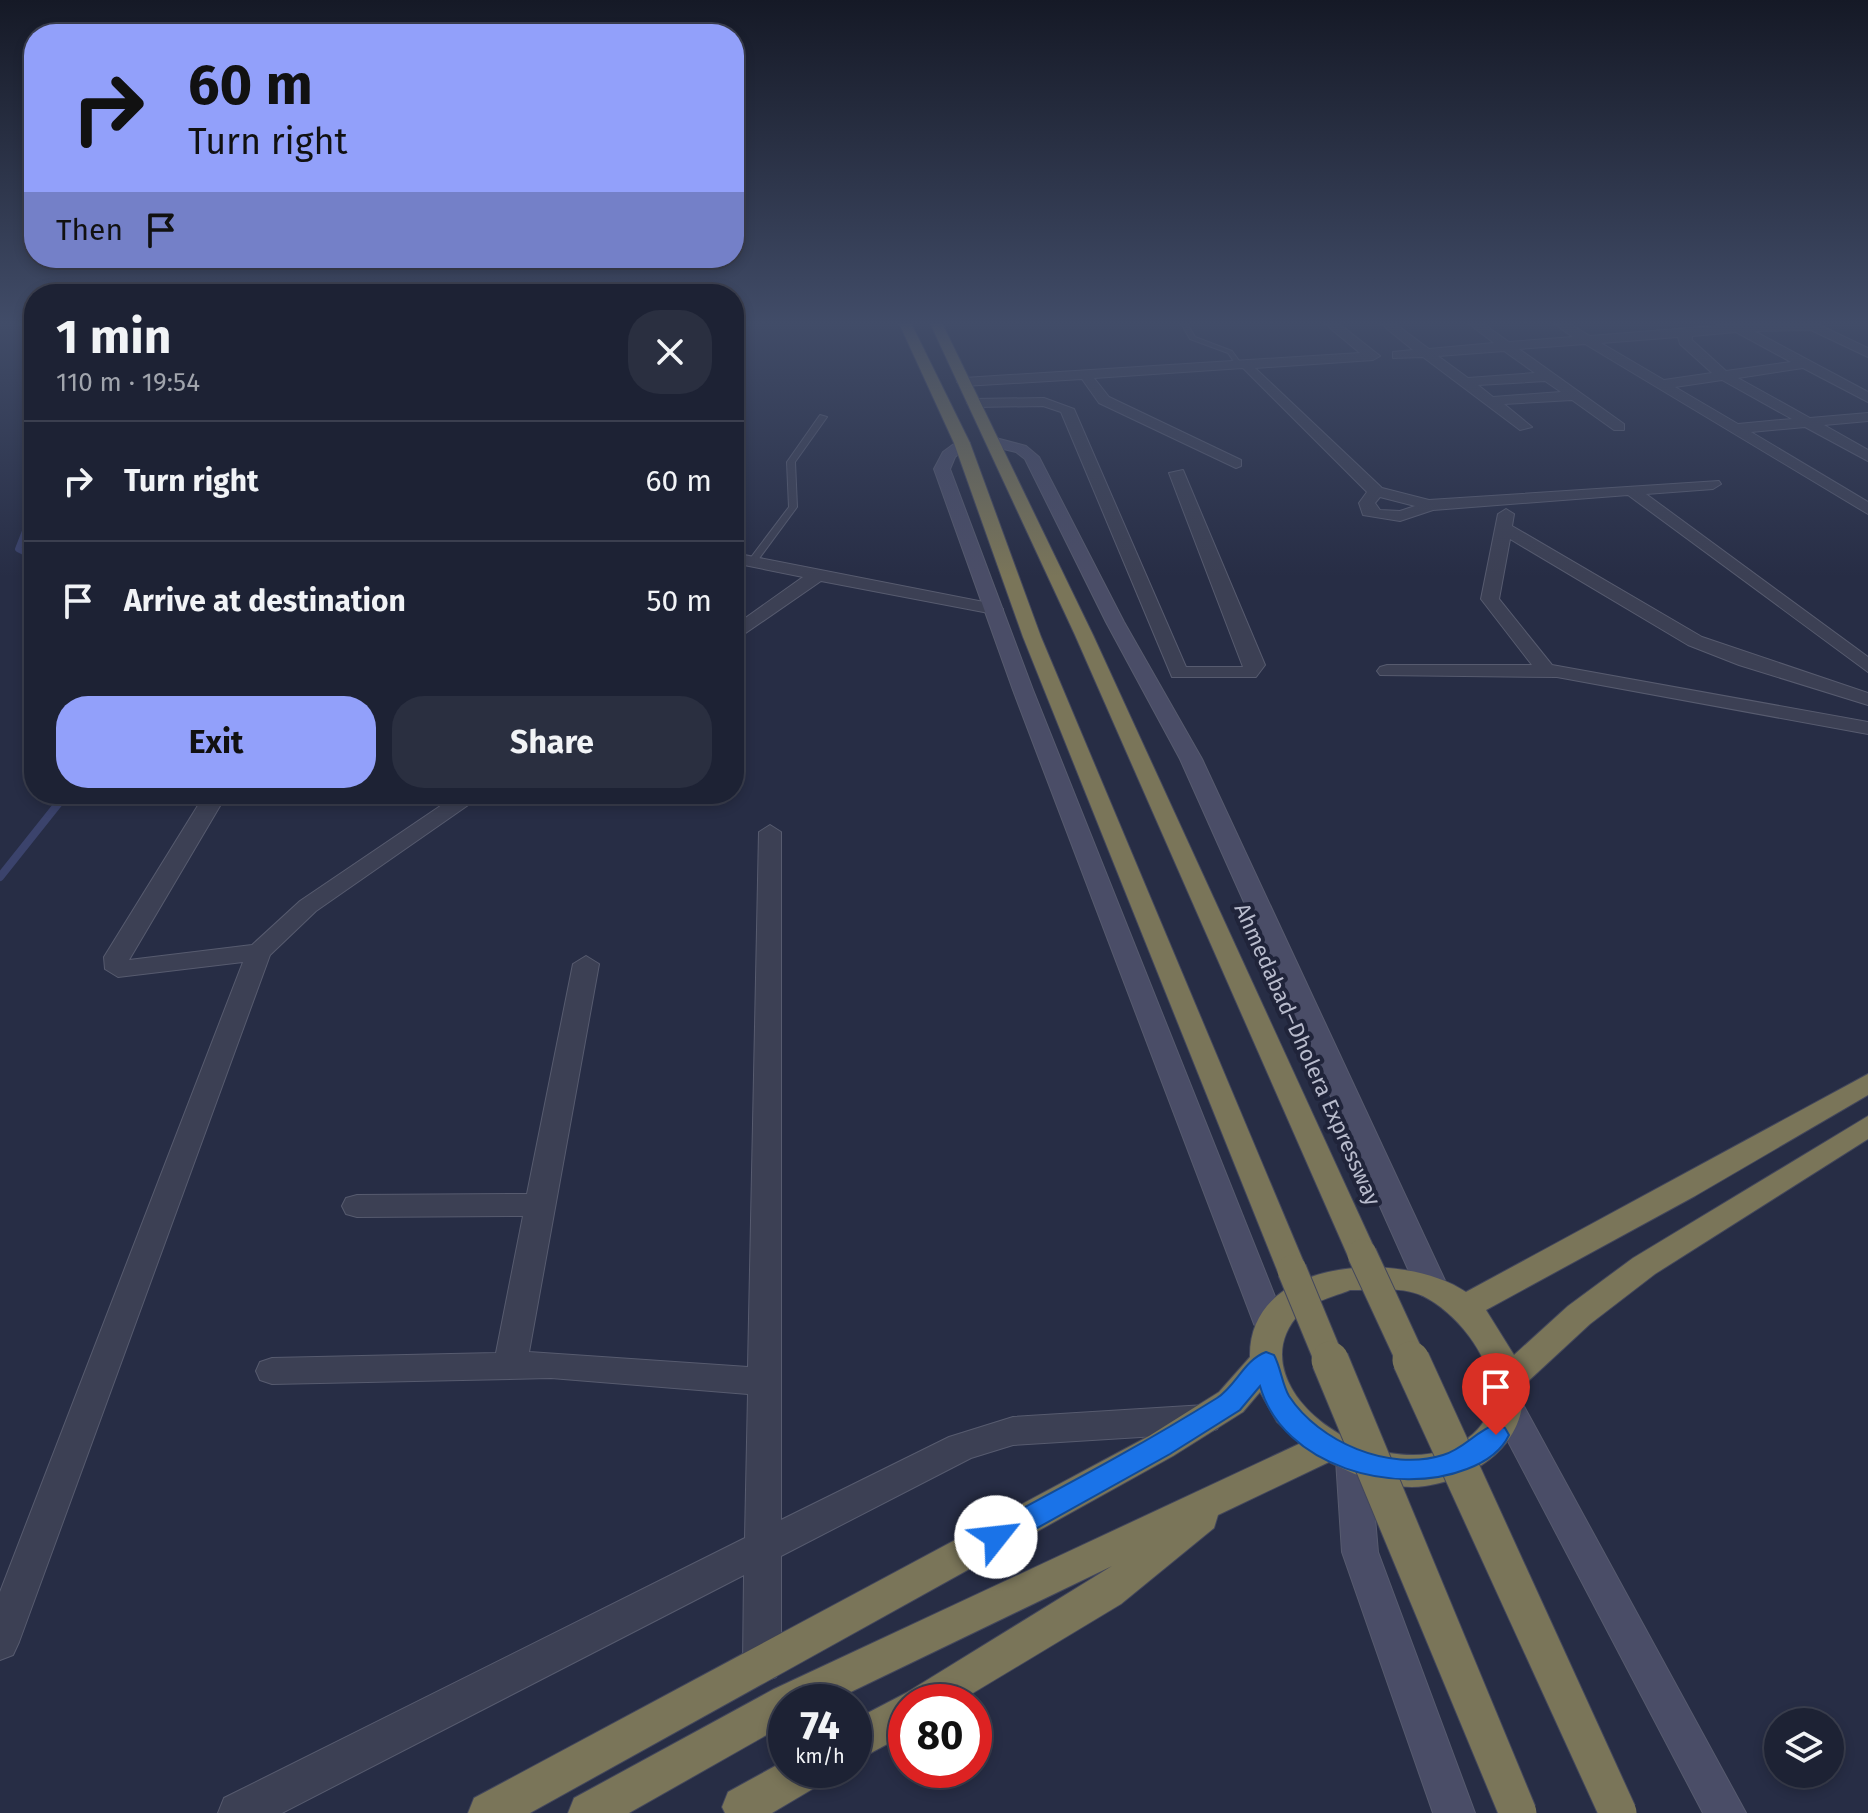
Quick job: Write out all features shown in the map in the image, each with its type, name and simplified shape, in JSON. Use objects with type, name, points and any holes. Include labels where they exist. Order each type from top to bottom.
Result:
[{"type":"highway","points":[[945,408],[962,443],[1032,637],[1518,1813]]},
{"type":"highway","name":"Ahmedabad–Dholera Expressway","points":[[976,408],[1084,635],[1618,1813]]},
{"type":"highway","points":[[1465,1307],[1685,1189],[1868,1083]]},
{"type":"highway","points":[[1508,1394],[1499,1354],[1465,1307],[1432,1287],[1395,1278],[1332,1281],[1292,1299],[1270,1324],[1263,1343],[1276,1398],[1298,1425],[1340,1454],[1403,1471],[1441,1468],[1473,1455],[1496,1435],[1508,1394],[1579,1315],[1654,1259],[1868,1126]]},
{"type":"highway","points":[[489,1813],[1205,1419],[1231,1402],[1266,1362]]},
{"type":"highway","points":[[825,1684],[1231,1492],[1340,1454]]},
{"type":"highway","points":[[952,1684],[1108,1592],[1231,1492]]},
{"type":"highway","points":[[589,1813],[768,1713]]},
{"type":"highway","points":[[738,1810],[776,1788]]},
{"type":"street","points":[[1062,408],[1067,409],[1179,673]]},
{"type":"street","points":[[1120,408],[1236,463]]},
{"type":"street","points":[[1287,408],[1376,491],[1429,505],[1713,484]]},
{"type":"street","points":[[1500,408],[1525,427]]},
{"type":"street","points":[[1593,408],[1619,427]]},
{"type":"street","points":[[1699,408],[1868,509]]},
{"type":"street","points":[[1782,408],[1868,456]]},
{"type":"street","points":[[1735,429],[1868,417]]},
{"type":"street","points":[[992,442],[1021,449],[1031,457],[1191,759],[1432,1287]]},
{"type":"street","points":[[962,443],[948,455],[942,469],[1270,1324]]},
{"type":"street","points":[[1144,674],[1235,675],[1249,673],[1255,665],[1177,473]]},
{"type":"street","points":[[1631,490],[1868,666]]},
{"type":"street","points":[[1509,499],[1490,599],[1546,670]]},
{"type":"street","points":[[1503,528],[1695,641],[1746,661],[1868,699]]},
{"type":"street","points":[[744,560],[994,609]]},
{"type":"street","points":[[744,628],[818,575]]},
{"type":"street","points":[[1387,671],[1546,670],[1868,728]]},
{"type":"street","points":[[210,804],[115,965],[126,971],[259,952]]},
{"type":"street","points":[[0,1642],[259,952],[308,906],[458,804]]},
{"type":"street","points":[[762,1664],[770,832]]},
{"type":"street","points":[[510,1364],[586,964]]},
{"type":"street","points":[[357,1206],[540,1205]]},
{"type":"street","points":[[272,1371],[510,1364],[765,1382]]},
{"type":"street","points":[[1508,1394],[1725,1813]]},
{"type":"street","points":[[239,1813],[985,1438],[1013,1431],[1205,1419]]},
{"type":"street","points":[[1340,1454],[1360,1552],[1454,1813]]},
{"type":"lane","points":[[744,559],[793,507],[791,462],[823,417]]},
{"type":"waterway","points":[[24,534],[18,549],[24,552]]},
{"type":"waterway","points":[[0,877],[58,804]]},
{"type":"route","points":[[996,1537],[1161,1446],[1231,1402],[1250,1384],[1266,1362],[1276,1398],[1298,1425],[1327,1447],[1353,1460],[1403,1471],[1441,1468],[1473,1455],[1496,1435]]}]
